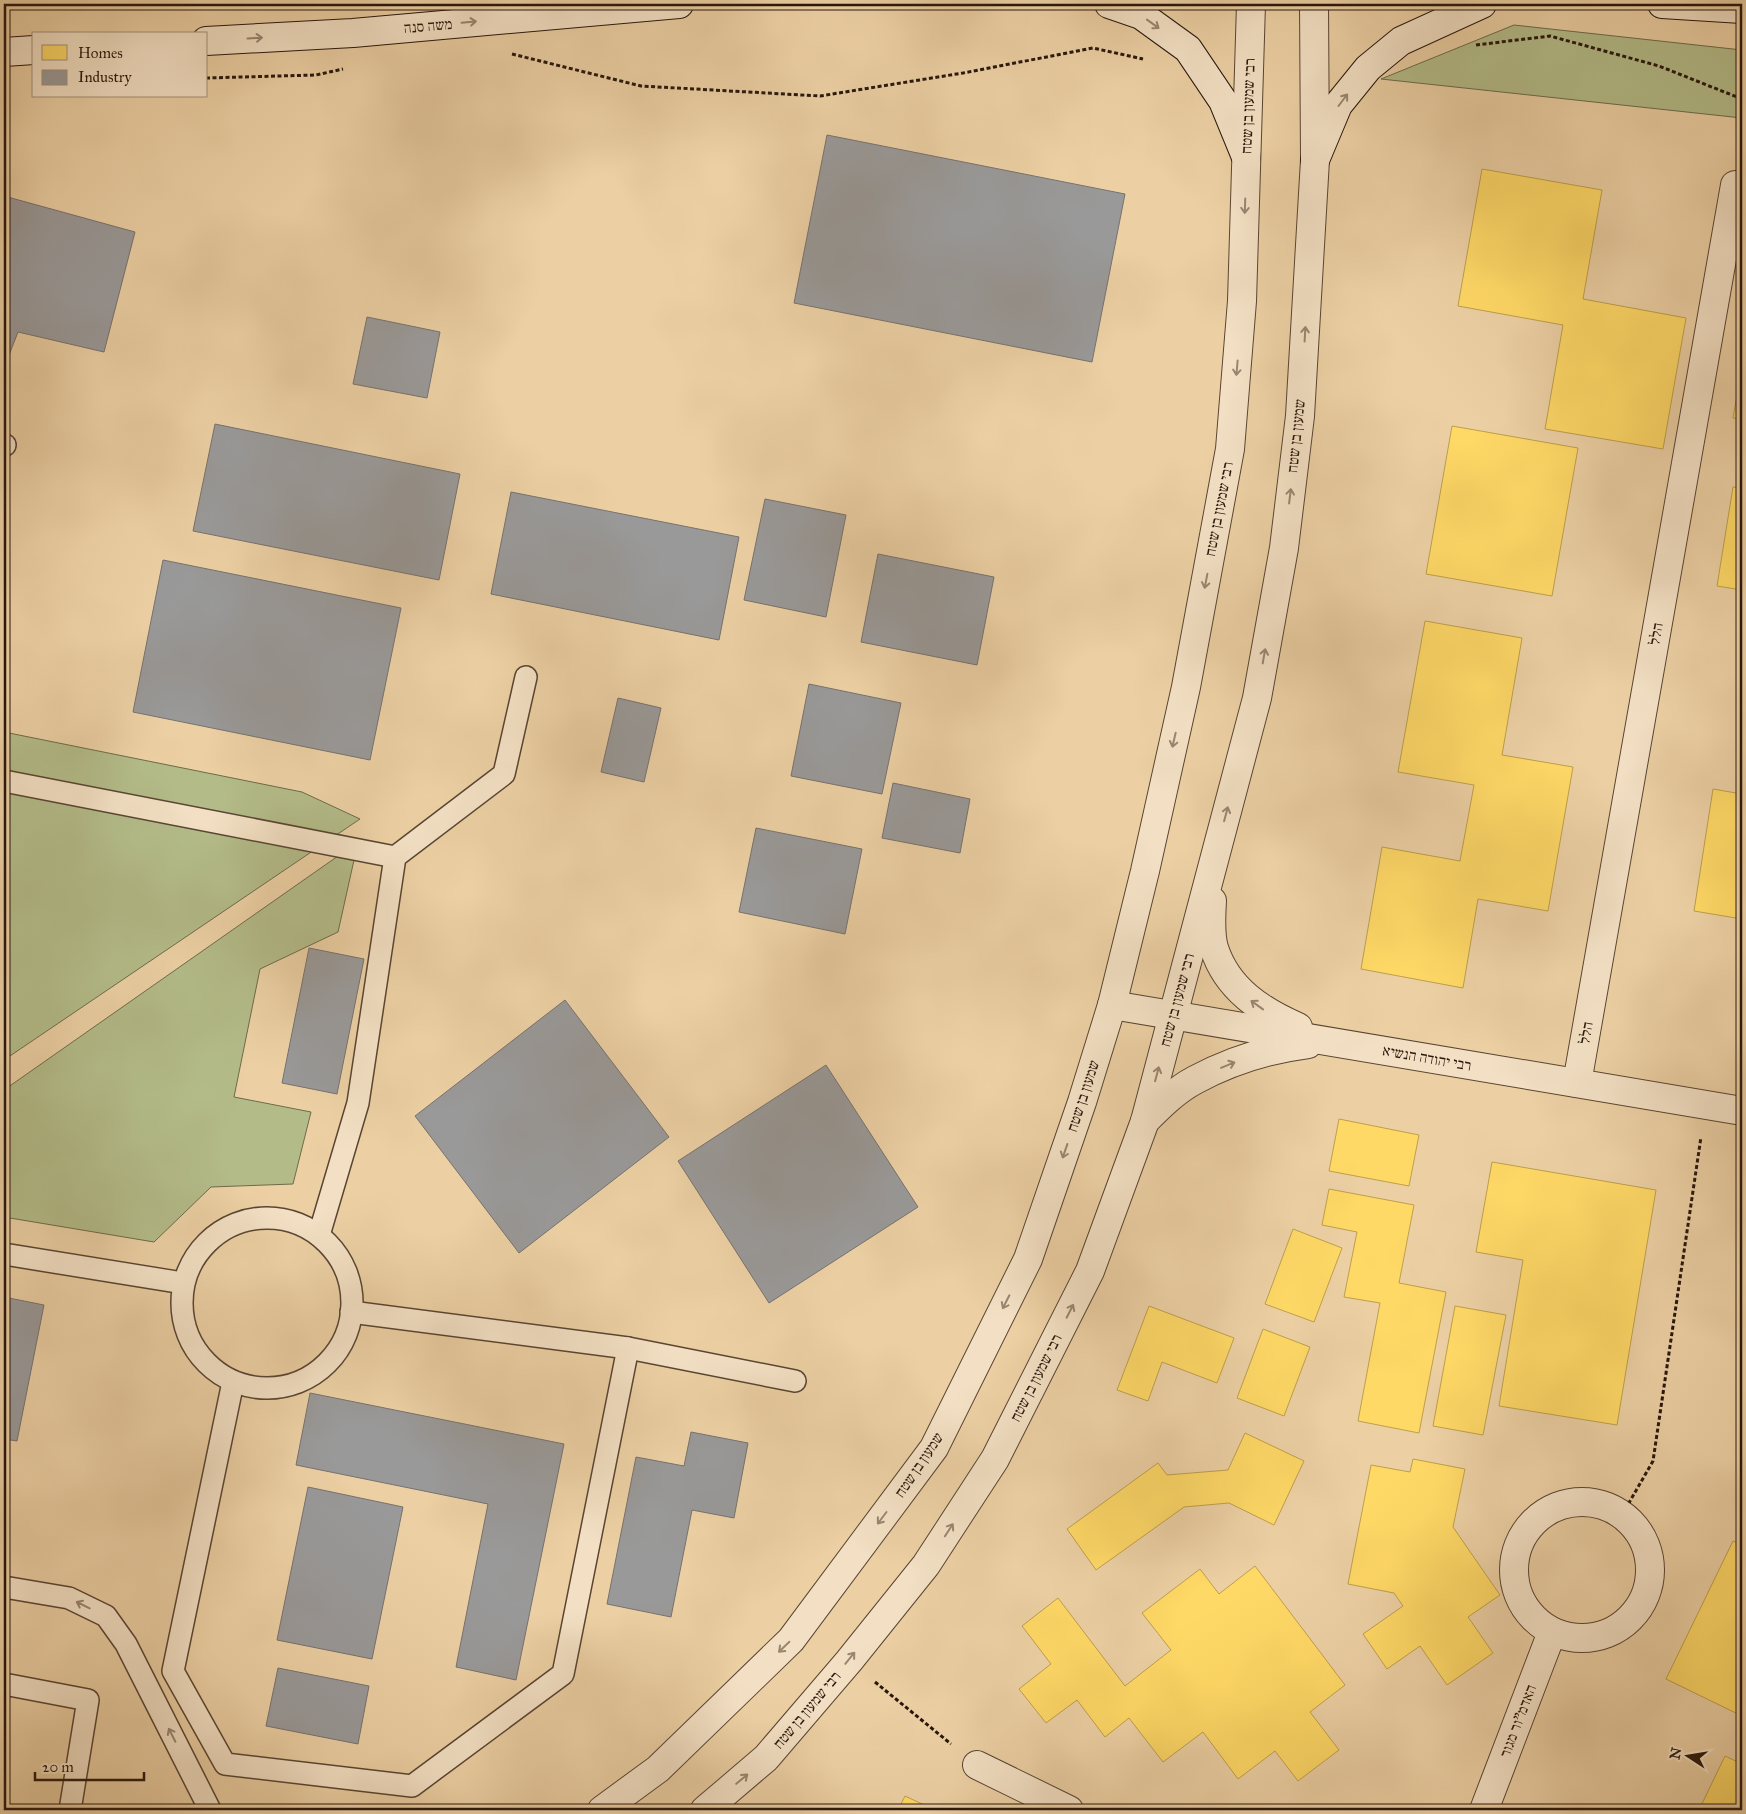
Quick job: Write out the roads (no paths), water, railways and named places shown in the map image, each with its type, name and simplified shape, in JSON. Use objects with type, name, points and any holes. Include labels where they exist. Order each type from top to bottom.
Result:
[{"type":"street","name":"משה סנה","points":[[208,41],[353,33],[679,4]]},
{"type":"street","points":[[1110,4],[1142,15],[1188,49],[1223,101],[1246,157]]},
{"type":"street","name":"רבי שמעון בן שטח","points":[[1112,1004],[1145,871],[1186,687],[1230,449],[1242,301],[1251,4]]},
{"type":"street","name":"שמעון בן שטח","points":[[1213,861],[1256,698],[1284,548],[1300,416],[1315,160],[1314,4]]},
{"type":"street","points":[[1315,160],[1338,105],[1368,68],[1401,41],[1482,4]]},
{"type":"street","points":[[1662,4],[1742,9]]},
{"type":"street","points":[[4,52],[32,50]]},
{"type":"street","name":"הלל","points":[[1577,1083],[1735,185]]},
{"type":"street","points":[[1213,861],[1211,914],[1214,946],[1225,974],[1243,995],[1266,1012],[1332,1041]]},
{"type":"street","name":"רבי שמעון בן שטח","points":[[705,1810],[766,1758],[849,1661],[926,1565],[995,1460],[1090,1271],[1145,1121],[1213,861]]},
{"type":"street","name":"שמעון בן שטח","points":[[602,1810],[658,1769],[791,1640],[934,1448],[1028,1259],[1082,1102],[1112,1004]]},
{"type":"street","name":"רבי יהודה הנשיא","points":[[1112,1004],[1742,1111]]},
{"type":"street","points":[[1145,1121],[1170,1098],[1194,1080],[1226,1066],[1262,1053],[1293,1046],[1332,1041]]},
{"type":"street","points":[[1572,1501],[1594,1502],[1614,1509],[1633,1523],[1646,1543],[1651,1566],[1648,1590],[1637,1611],[1619,1627],[1598,1637],[1574,1638],[1552,1632],[1534,1619],[1521,1601],[1514,1581],[1514,1559],[1521,1538],[1534,1520],[1551,1508],[1572,1501]]},
{"type":"street","name":"האדמ\"ור מגור","points":[[1484,1810],[1552,1632]]},
{"type":"street","points":[[977,1765],[1069,1810]]},
{"type":"lane","points":[[319,1235],[358,1103],[395,857],[504,774],[526,677]]},
{"type":"lane","points":[[4,781],[395,857]]},
{"type":"lane","points":[[267,1217],[294,1221],[319,1235],[339,1256],[350,1283],[351,1312],[345,1338],[330,1360],[310,1377],[285,1387],[258,1388],[233,1382],[208,1366],[190,1342],[182,1313],[183,1283],[194,1257],[214,1236],[238,1222],[267,1217]]},
{"type":"lane","points":[[4,1254],[183,1283]]},
{"type":"lane","points":[[351,1312],[628,1348],[795,1381]]},
{"type":"lane","points":[[233,1382],[173,1671],[225,1764],[412,1786],[563,1674],[628,1348]]},
{"type":"lane","points":[[4,1587],[69,1598],[106,1616],[126,1644],[210,1810]]},
{"type":"lane","points":[[4,1688],[88,1700],[70,1810]]}]
